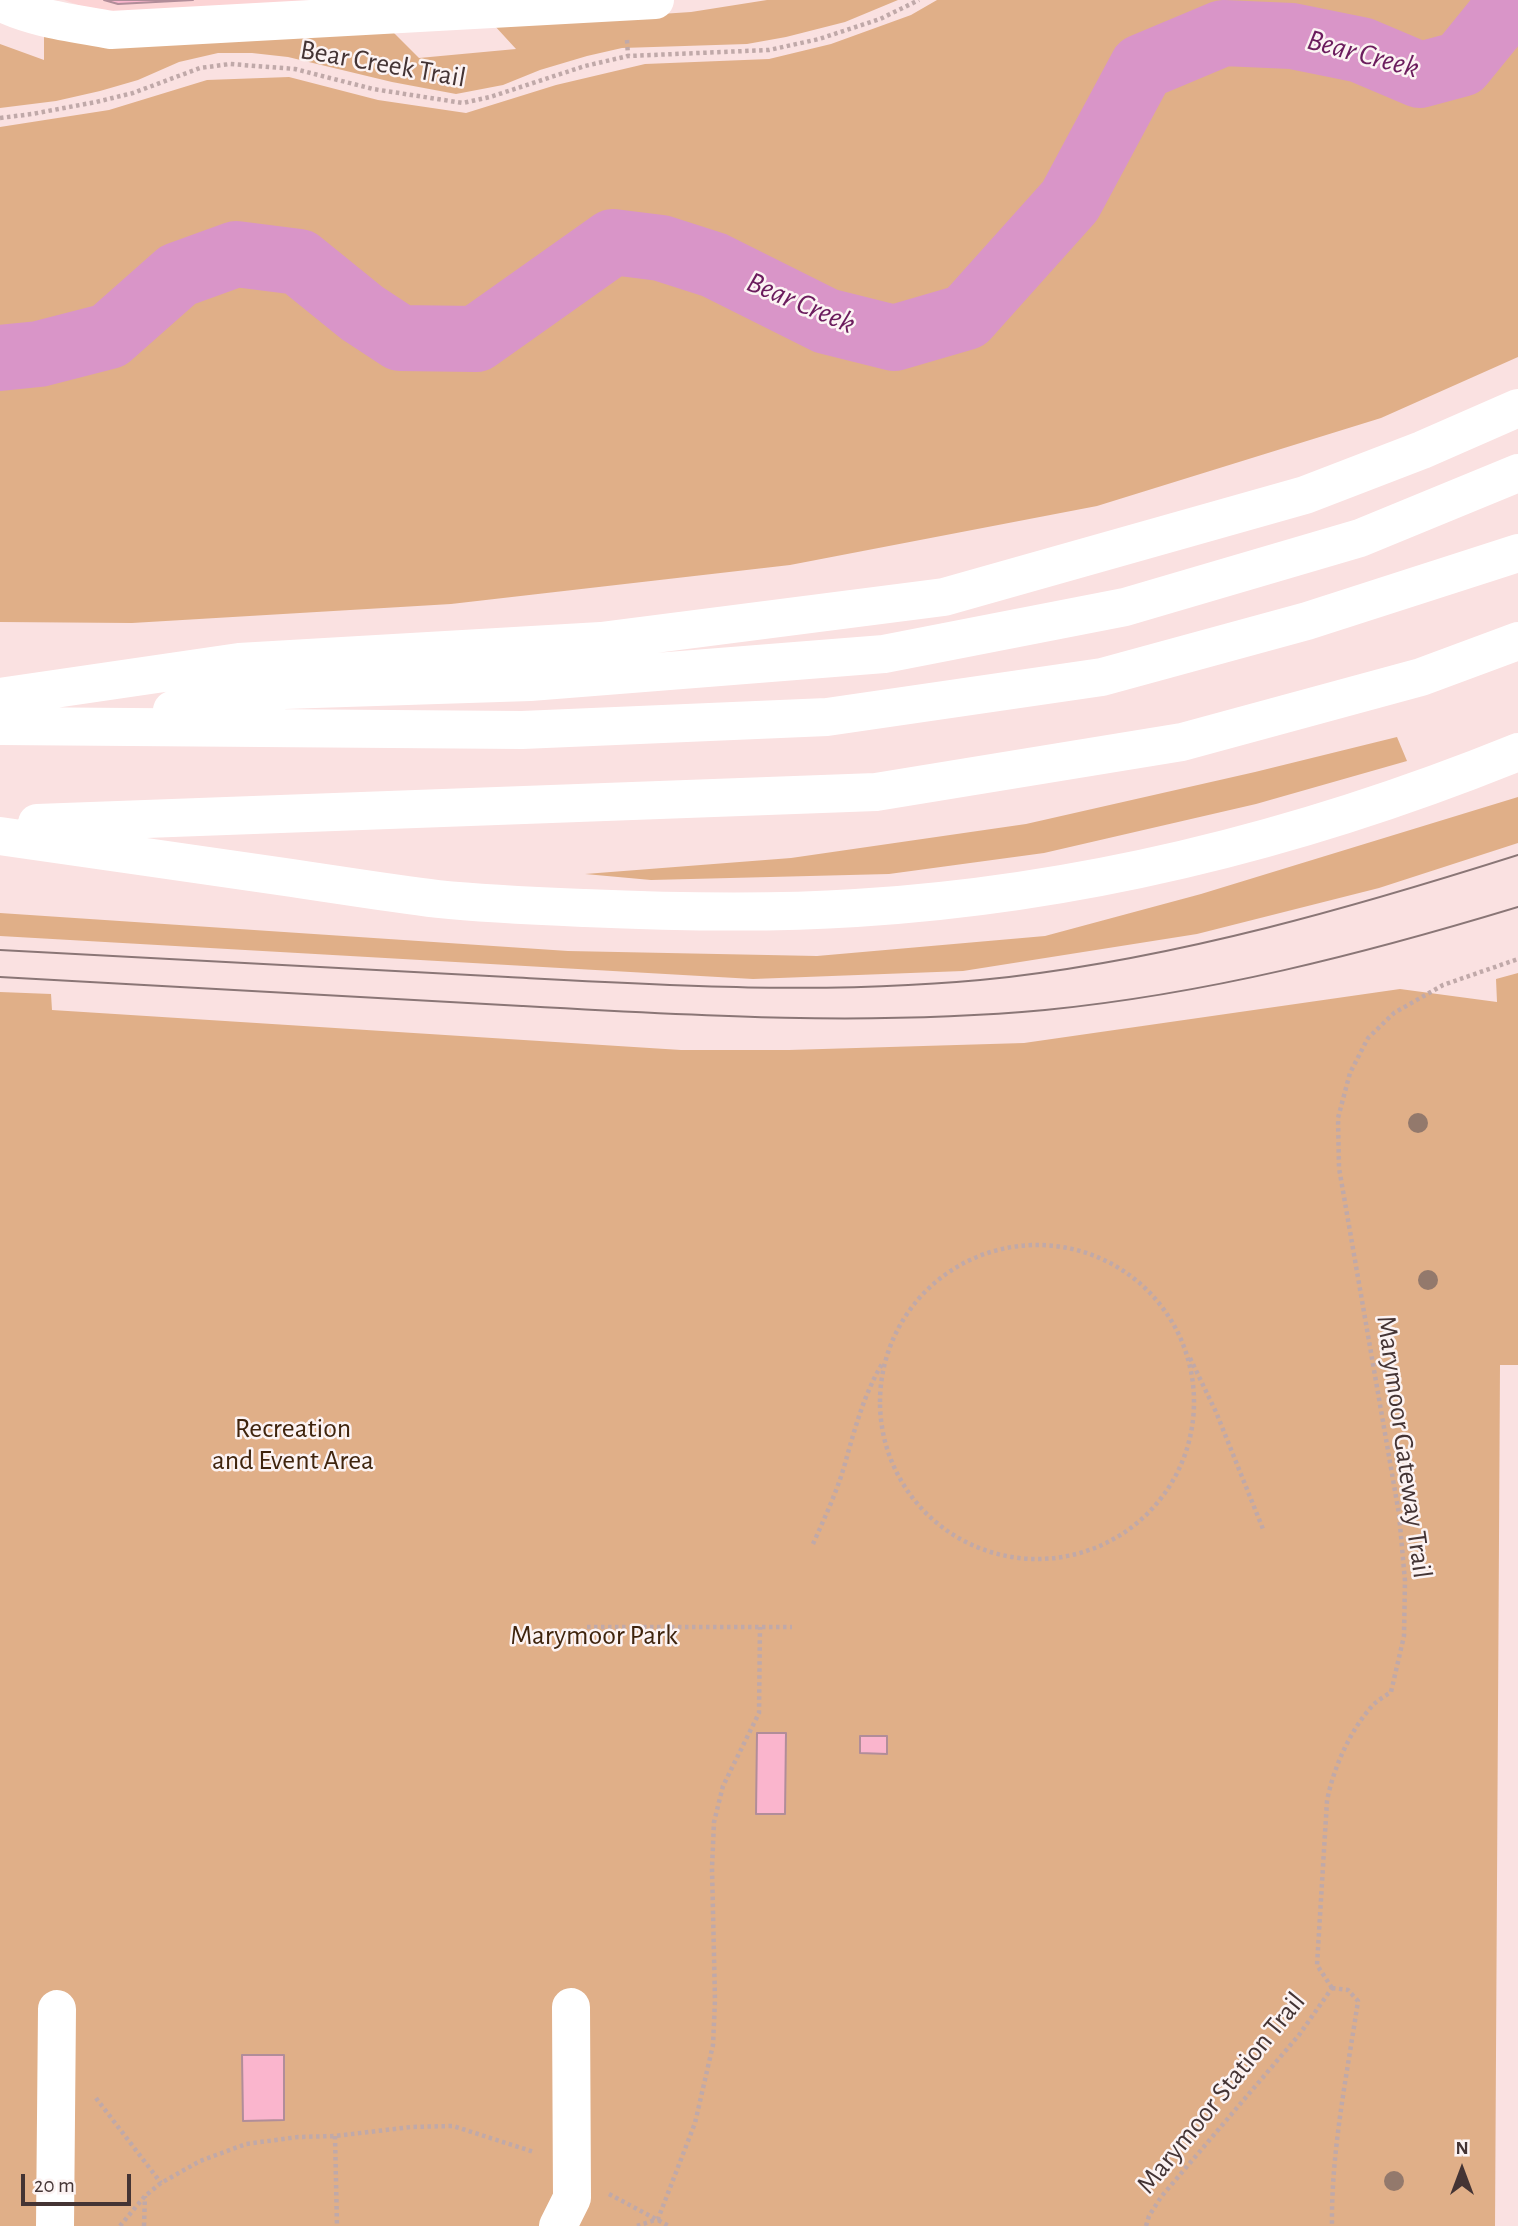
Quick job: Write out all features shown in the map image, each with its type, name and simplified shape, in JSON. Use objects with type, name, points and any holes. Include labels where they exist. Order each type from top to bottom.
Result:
[{"type":"main road","points":[[0,2],[51,19],[111,30],[655,0]]},
{"type":"main road","points":[[0,697],[239,662],[601,642],[944,597],[1305,495],[1422,450],[1518,408]]},
{"type":"main road","points":[[77,727],[284,690],[530,682],[884,654],[1125,607],[1360,538],[1518,473]]},
{"type":"main road","points":[[0,726],[522,730],[827,717],[1102,677],[1307,621],[1518,552]]},
{"type":"main road","points":[[0,824],[876,792],[1182,742],[1421,677],[1518,641]]},
{"type":"main road","points":[[0,836],[438,899],[660,912],[858,908],[1056,885],[1187,858],[1289,832],[1375,805],[1518,752]]},
{"type":"main road","points":[[558,2226],[572,2198],[571,2007]]},
{"type":"main road","points":[[55,2226],[57,2009]]},
{"type":"path","name":"Bear Creek Trail","points":[[0,117],[96,102],[133,93],[200,68],[230,64],[295,69],[373,89],[463,103],[585,66],[628,56],[720,53],[781,47],[820,39],[880,19],[919,0]]},
{"type":"path","name":"Marymoor Gateway Trail","points":[[1332,1988],[1317,1965],[1327,1801],[1333,1777],[1354,1731],[1374,1704],[1391,1692],[1404,1636],[1405,1581],[1399,1514],[1339,1168],[1338,1118],[1350,1073],[1368,1038],[1394,1013],[1443,985],[1518,959]]},
{"type":"path","points":[[813,1544],[836,1492],[874,1378],[896,1331],[910,1310],[926,1290],[947,1274],[985,1254],[1035,1245],[1070,1249],[1102,1259],[1125,1272],[1157,1301],[1176,1329],[1216,1412],[1263,1529]]},
{"type":"path","points":[[889,1347],[881,1381],[879,1415],[890,1461],[905,1488],[924,1513],[962,1541],[991,1553],[1038,1560],[1084,1552],[1113,1539],[1139,1522],[1170,1486],[1189,1444],[1194,1412],[1192,1378],[1183,1345]]},
{"type":"path","points":[[587,1627],[792,1627]]},
{"type":"path","points":[[658,2219],[695,2123],[712,2045],[715,2000],[712,1868],[714,1822],[723,1786],[759,1713],[760,1627]]},
{"type":"path","name":"Marymoor Station Trail","points":[[1146,2226],[1161,2197],[1298,2035],[1332,1988]]},
{"type":"path","points":[[1332,1988],[1349,1990],[1358,2001],[1341,2110],[1332,2191],[1332,2226]]},
{"type":"path","points":[[57,2047],[161,2183]]},
{"type":"path","points":[[120,2226],[145,2196],[161,2183],[200,2161],[246,2144],[411,2127],[453,2126],[539,2153],[572,2175],[669,2226]]},
{"type":"path","points":[[335,2136],[337,2226]]},
{"type":"path","points":[[145,2196],[145,2226]]},
{"type":"path","points":[[637,2226],[658,2219]]},
{"type":"shaded area","points":[[64,0],[375,0],[112,17]]},
{"type":"green space","points":[[767,0],[898,0],[845,22],[786,37],[747,44],[622,48],[540,70],[503,85],[456,94],[288,57],[218,53],[179,62],[138,80],[100,91],[56,101],[0,108],[0,44],[44,60],[44,34],[390,29],[419,58],[516,49],[494,25],[691,12]]},
{"type":"green space","points":[[937,0],[1518,0],[1518,357],[1381,418],[1097,506],[790,565],[451,604],[132,623],[0,622],[0,127],[109,110],[207,80],[289,77],[378,100],[466,113],[556,85],[645,64],[769,59],[831,44],[911,15]]},
{"type":"green space","points":[[1397,737],[1407,761],[1256,804],[1044,853],[889,874],[651,880],[585,874],[791,858],[1026,824]]},
{"type":"green space","points":[[1518,797],[1518,843],[1379,888],[1197,934],[963,971],[753,979],[0,936],[0,913],[568,951],[817,956],[1045,936],[1201,894]]},
{"type":"green space","name":"Marymoor Park","points":[[1518,973],[1518,1365],[1500,1365],[1495,2226],[0,2226],[0,992],[51,994],[52,1010],[681,1050],[789,1050],[1024,1043],[1400,989],[1497,1002],[1496,979]]},
{"type":"building","points":[[104,0],[193,0],[118,4]]},
{"type":"building","points":[[757,1733],[786,1733],[785,1814],[756,1814]]},
{"type":"building","points":[[860,1736],[887,1736],[887,1754],[860,1753]]},
{"type":"building","points":[[242,2055],[284,2055],[284,2120],[243,2121]]},
{"type":"waterway","name":"Bear Creek","points":[[0,358],[39,354],[109,336],[178,275],[236,254],[299,262],[362,313],[400,338],[476,339],[613,242],[661,248],[714,265],[826,321],[894,338],[966,317],[1070,201],[1142,67],[1223,33],[1292,36],[1361,50],[1420,75],[1461,64],[1513,0]]},
{"type":"tram line","points":[[0,950],[696,986],[821,988],[946,983],[1074,968],[1202,943],[1329,911],[1518,855]]},
{"type":"tram line","points":[[0,977],[719,1016],[914,1018],[980,1015],[1105,1003],[1225,983],[1401,941],[1518,907]]},
{"type":"park label","name":"Recreation and Event Area","points":[[293,1445]]}]
